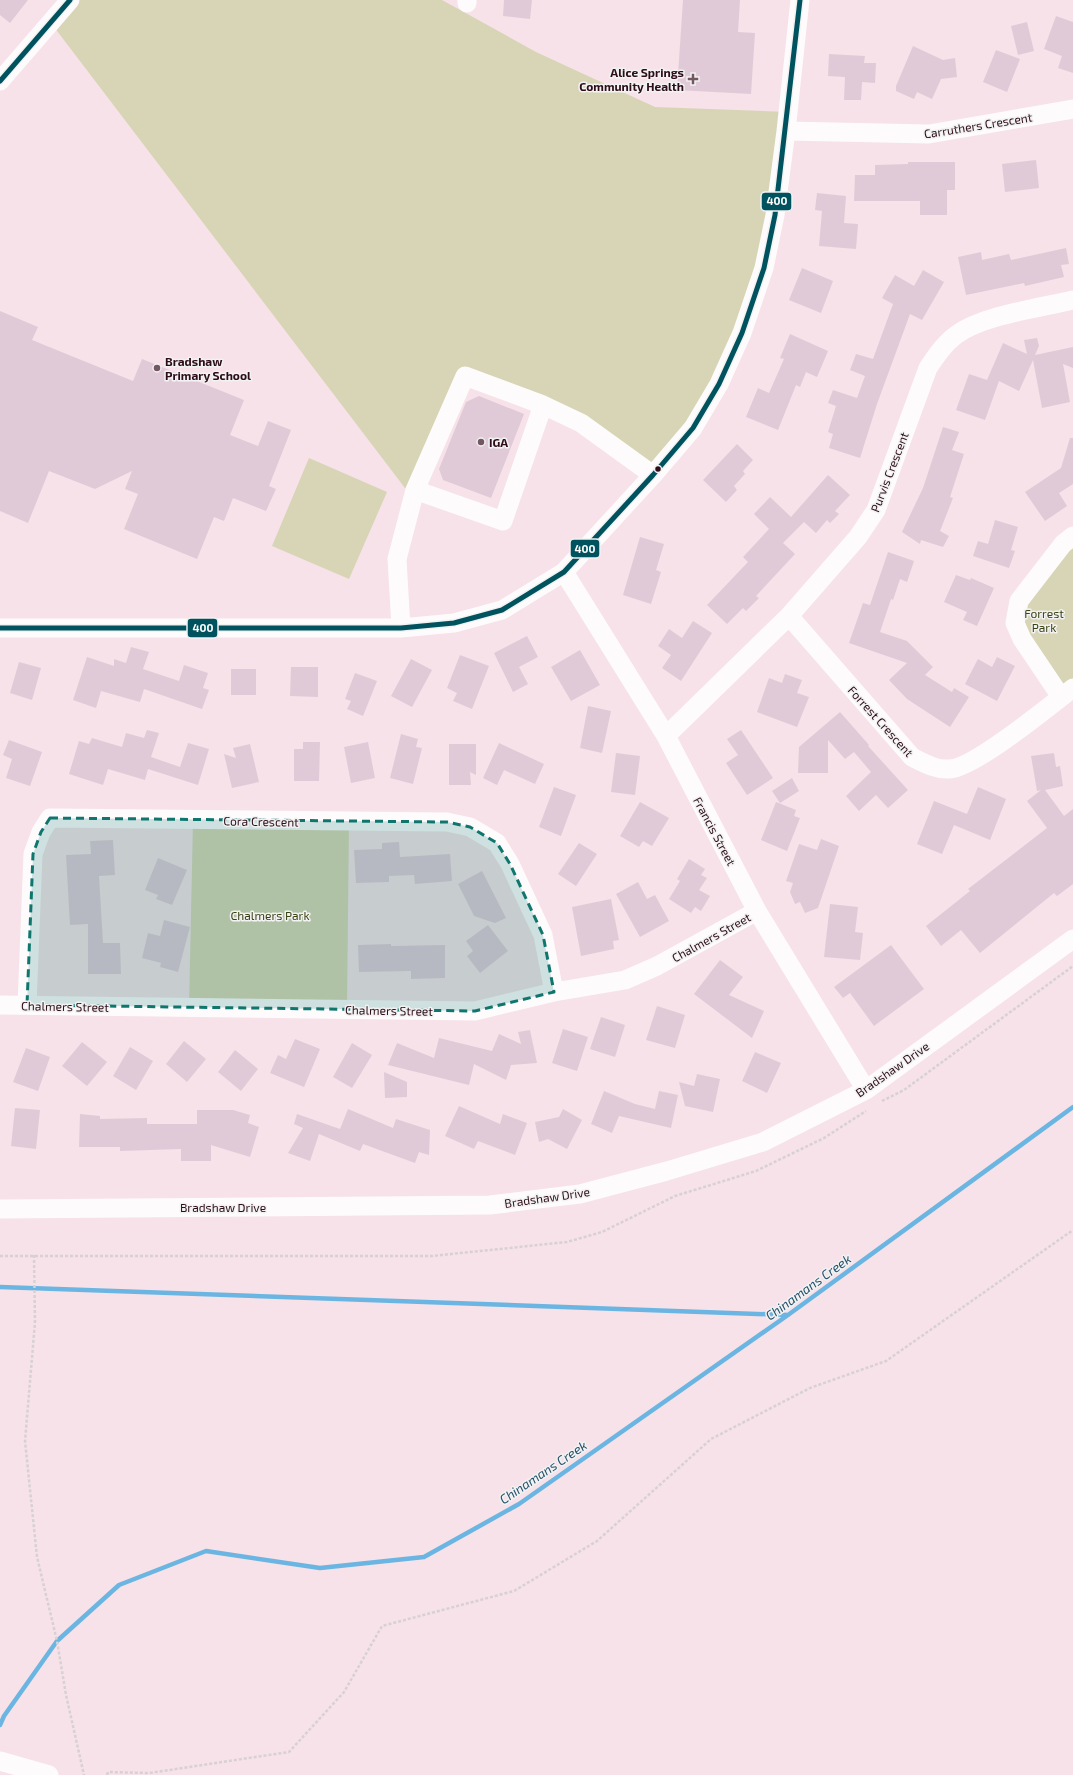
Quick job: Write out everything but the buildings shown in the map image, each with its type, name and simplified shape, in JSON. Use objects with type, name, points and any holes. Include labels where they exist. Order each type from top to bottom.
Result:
[{"type":"street","points":[[0,81],[70,0]]},
{"type":"street","points":[[0,628],[401,628],[454,623],[502,610],[564,572],[653,475],[693,428],[719,384],[742,333],[764,268],[775,215],[786,131],[800,0]]},
{"type":"street","name":"Carruthers Crescent","points":[[786,131],[929,134],[1073,109]]},
{"type":"street","name":"Purvis Crescent","points":[[666,736],[789,616],[858,537],[876,510],[928,368],[939,351],[957,335],[987,320],[1073,300]]},
{"type":"street","points":[[401,628],[397,559],[415,490],[465,376],[543,405],[581,423],[653,475]]},
{"type":"street","points":[[415,490],[503,521],[543,405]]},
{"type":"street","points":[[1067,692],[1022,639],[1015,623],[1019,600],[1063,544],[1073,536]]},
{"type":"street","name":"Francis Street","points":[[564,572],[666,736],[757,911],[866,1090]]},
{"type":"street","name":"Forrest Crescent","points":[[789,616],[912,757],[930,766],[950,770],[976,759],[1067,692]]},
{"type":"street","name":"Cora Crescent","points":[[27,1005],[33,854],[40,832],[50,818],[447,822],[470,827],[497,844],[510,864],[543,935],[554,992]]},
{"type":"street","name":"Chalmers Street","points":[[0,1005],[475,1011],[554,992],[625,980],[657,966],[757,911]]},
{"type":"street","name":"Bradshaw Drive","points":[[0,1209],[490,1205],[580,1194],[667,1171],[763,1142],[866,1090],[1073,939]]},
{"type":"street","points":[[1,1762],[49,1775]]},
{"type":"path","points":[[107,1775],[108,1772],[149,1773],[290,1752],[344,1692],[382,1626],[514,1591],[597,1541],[711,1439],[810,1388],[886,1361],[1073,1230]]},
{"type":"path","points":[[34,1256],[35,1322],[26,1449],[38,1558],[57,1641],[66,1695],[84,1775]]},
{"type":"highlighted area","points":[[50,818],[447,822],[470,827],[497,843],[510,864],[543,935],[554,992],[475,1011],[27,1005],[33,854],[41,832]]},
{"type":"green space","points":[[70,0],[442,0],[536,52],[655,107],[788,112],[742,333],[653,475],[581,423],[465,376],[415,490],[405,488],[51,23]]},
{"type":"green space","points":[[309,458],[387,492],[349,579],[272,546]]},
{"type":"green space","name":"Forrest Park","points":[[1073,536],[1073,688],[1061,697],[1022,639],[1019,601]]},
{"type":"green space","name":"Chalmers Park","points":[[193,820],[349,822],[347,1009],[189,1008]]},
{"type":"waterway","name":"Chinamans Creek","points":[[0,1725],[4,1716],[57,1641],[119,1585],[206,1551],[320,1568],[424,1557],[519,1504],[788,1315],[1073,1107]]},
{"type":"waterway","points":[[0,1287],[788,1315]]},
{"type":"transit line","name":"400","points":[[0,81],[70,0]]},
{"type":"transit line","name":"400","points":[[0,628],[401,628],[454,623],[502,610],[564,572],[653,475],[693,428],[719,384],[742,333],[764,268],[775,215],[800,0]]},
{"type":"place","name":"Alice Springs Community Health","points":[[693,79]]},
{"type":"place","name":"Bradshaw Primary School","points":[[157,368]]},
{"type":"place","name":"IGA","points":[[481,442]]}]
